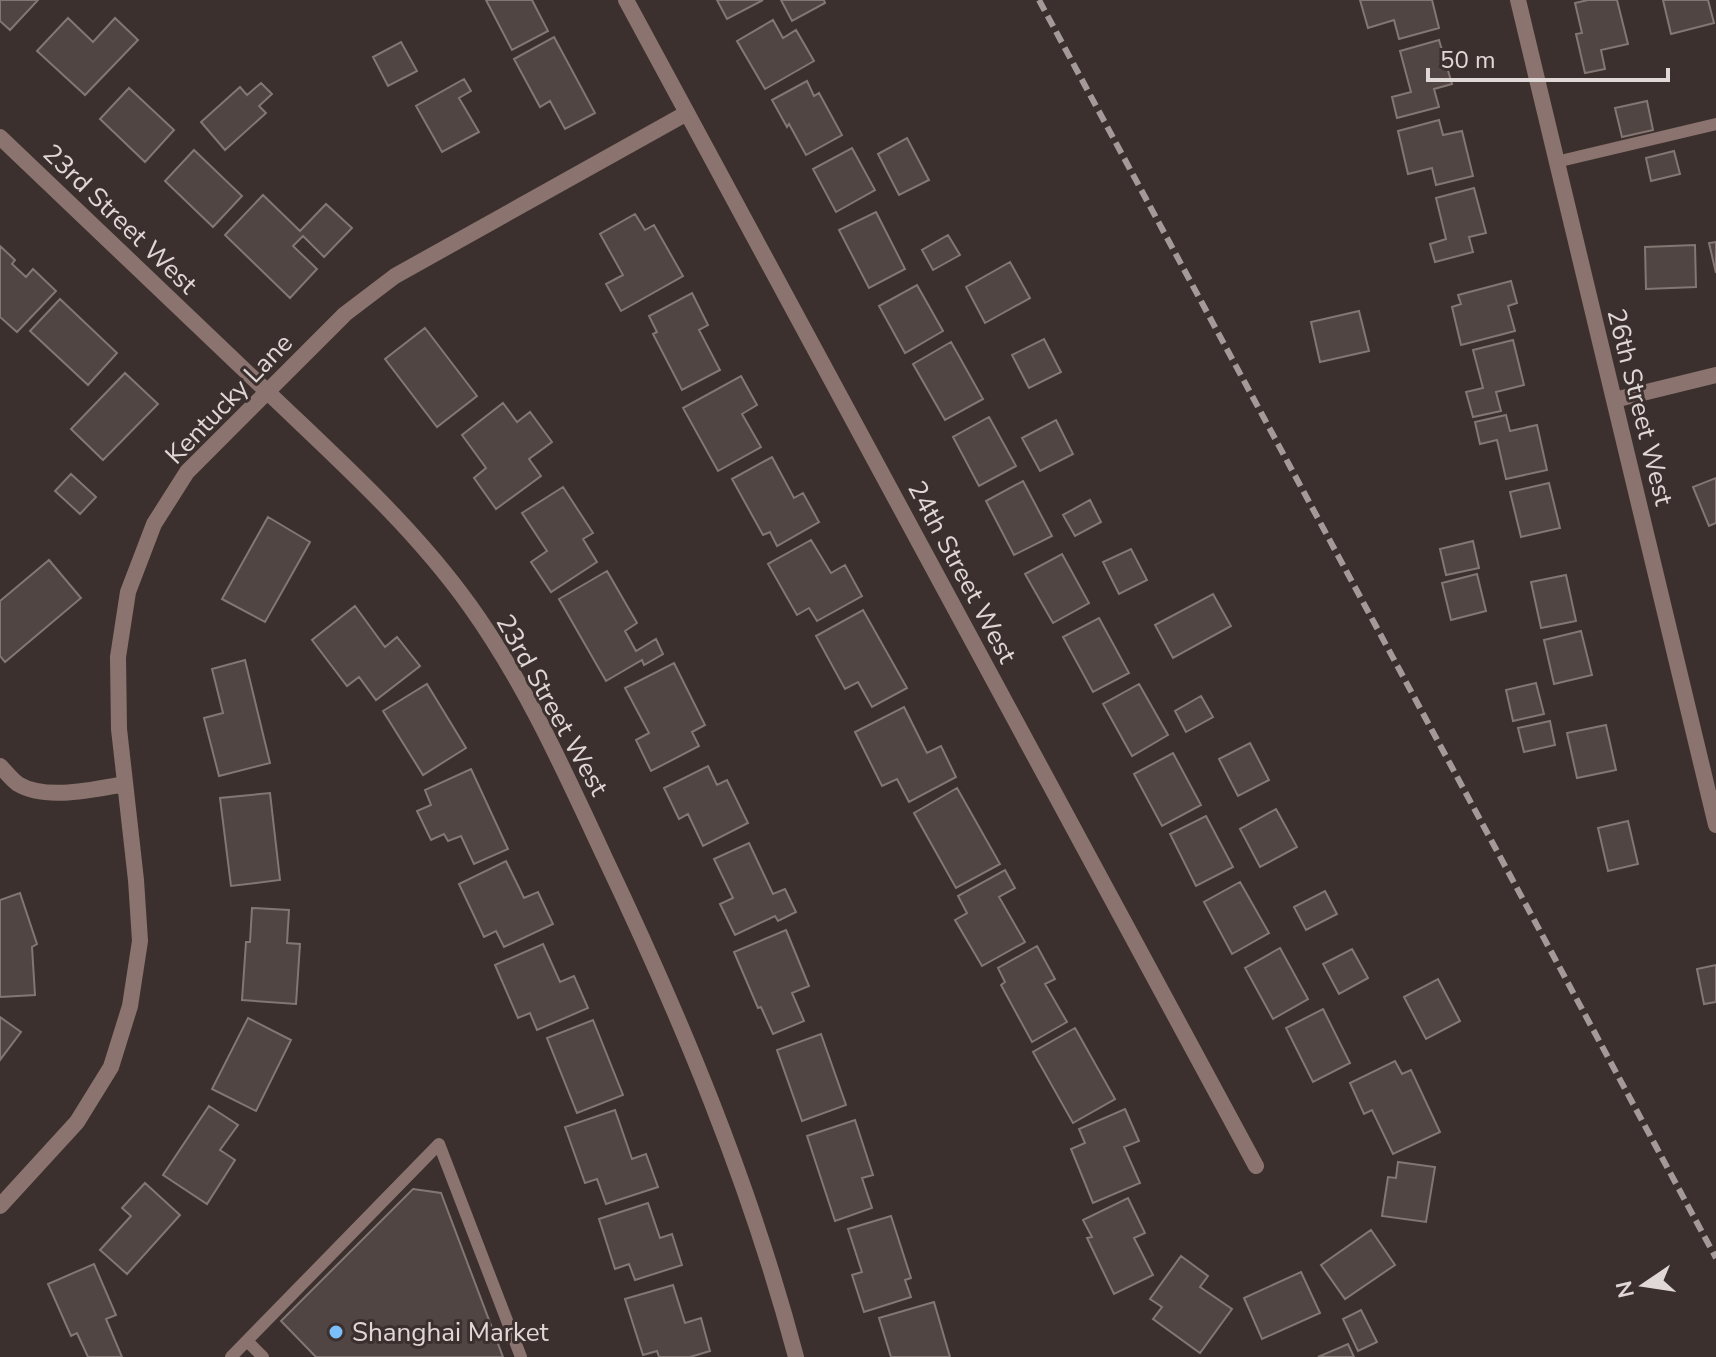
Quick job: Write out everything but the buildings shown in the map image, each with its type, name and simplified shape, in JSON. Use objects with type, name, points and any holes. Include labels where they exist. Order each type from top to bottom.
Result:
[{"type":"street","name":"24th Street West","points":[[626,0],[1256,1166]]},
{"type":"street","name":"26th Street West","points":[[1518,0],[1716,825]]},
{"type":"street","name":"Kentucky Lane","points":[[0,1206],[77,1122],[111,1067],[130,1006],[140,941],[119,729],[118,657],[128,592],[154,524],[187,472],[345,314],[395,276],[687,113]]},
{"type":"street","name":"23rd Street West","points":[[0,137],[406,527],[469,605],[507,663],[555,753],[674,1007],[712,1101],[752,1214],[781,1299],[796,1357]]},
{"type":"street","points":[[1614,400],[1716,375]]},
{"type":"street","points":[[0,766],[18,784],[37,791],[75,792],[125,784]]},
{"type":"lane","points":[[1556,162],[1716,124]]},
{"type":"lane","points":[[231,1357],[439,1144],[521,1357]]},
{"type":"lane","points":[[247,1341],[263,1357]]},
{"type":"railway","points":[[1039,0],[1716,1258]]},
{"type":"place","name":"Shanghai Market","points":[[336,1332]]}]
